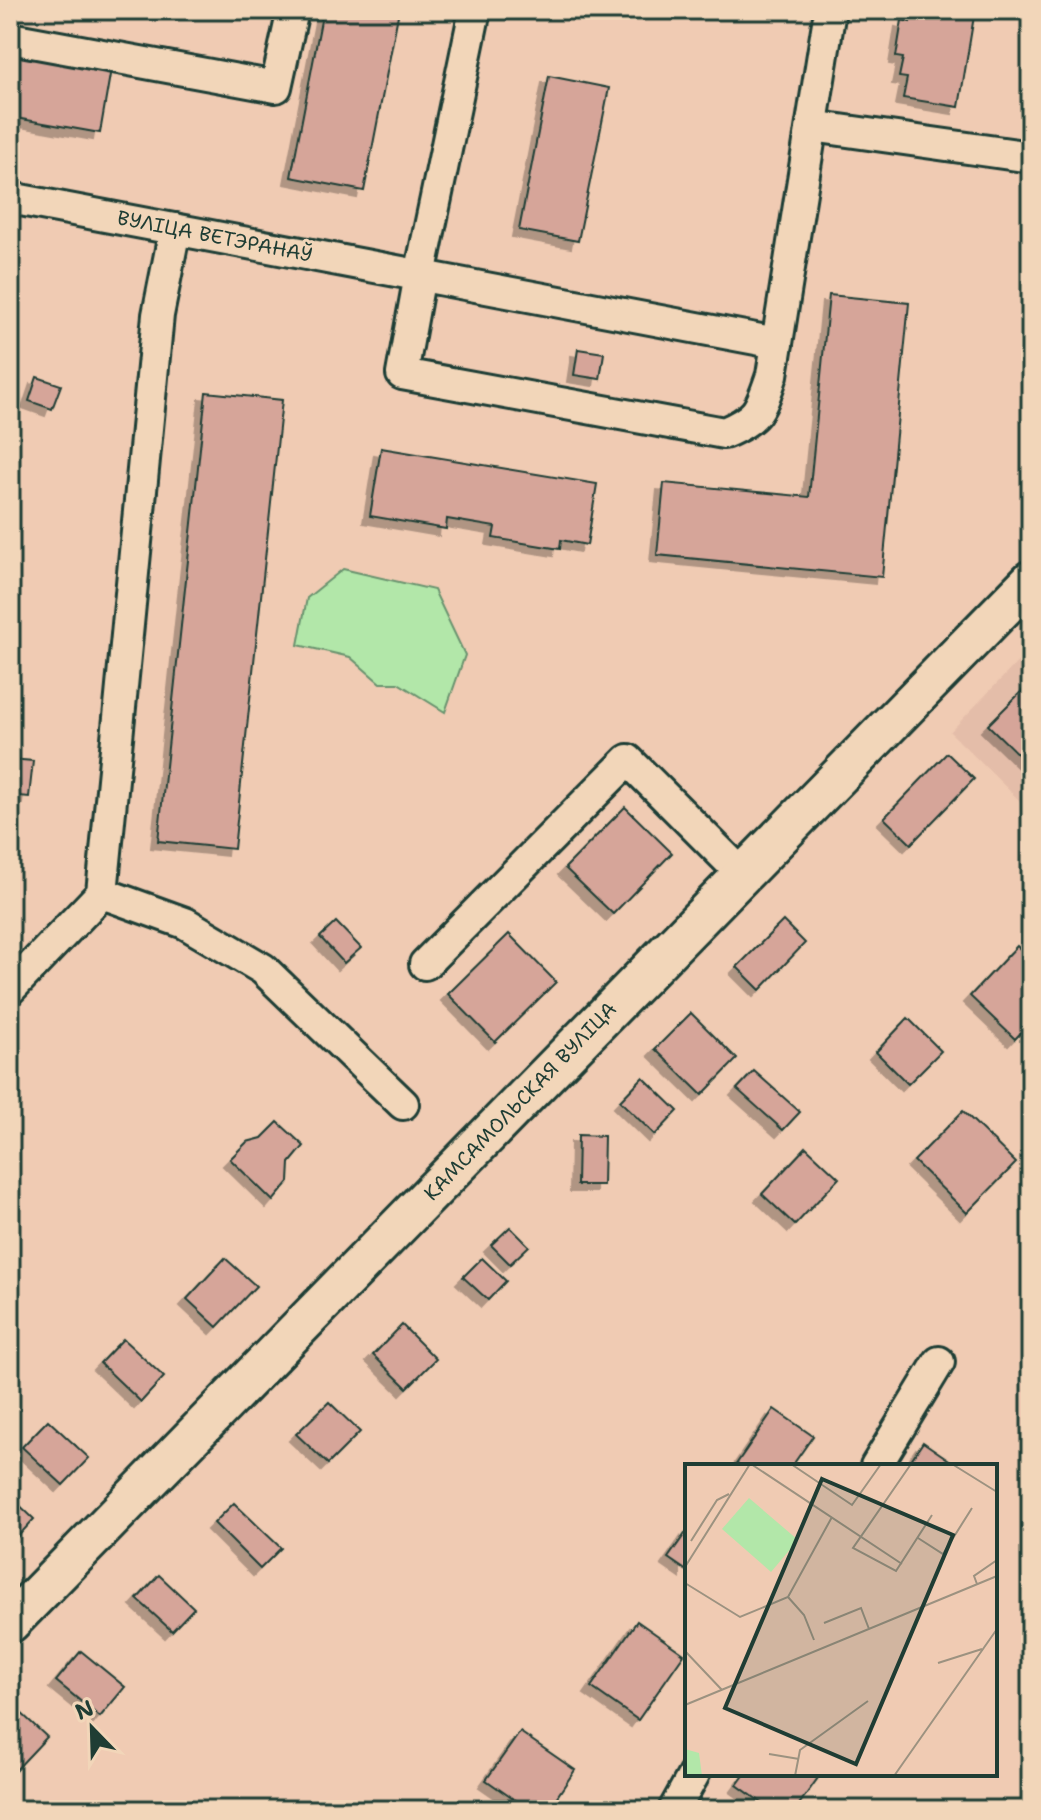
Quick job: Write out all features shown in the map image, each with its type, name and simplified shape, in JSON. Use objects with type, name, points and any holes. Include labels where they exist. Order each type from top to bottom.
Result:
[{"type":"main road","name":"КАМСАМОЛЬСКАЯ ВУЛІЦА","points":[[10,1623],[1030,582]]},
{"type":"street","points":[[10,38],[276,87],[293,10]]},
{"type":"street","points":[[475,10],[402,374],[724,433],[741,425],[760,409],[772,375],[830,10]]},
{"type":"street","points":[[812,126],[1031,157]]},
{"type":"street","name":"ВУЛІЦА ВЕТЭРАНАЎ","points":[[10,198],[777,343]]},
{"type":"street","points":[[10,989],[102,893],[158,315],[175,229]]},
{"type":"street","points":[[425,964],[628,760],[742,874]]},
{"type":"street","points":[[102,893],[185,923],[263,969],[403,1104]]},
{"type":"street","points":[[877,1464],[939,1362]]},
{"type":"street","points":[[674,1810],[693,1776]]},
{"type":"shaded area","points":[[1031,648],[1031,812],[950,732]]},
{"type":"green space","points":[[343,569],[434,590],[465,655],[445,712],[398,683],[380,683],[350,657],[298,645],[307,598]]},
{"type":"building","points":[[323,10],[399,10],[364,191],[291,177]]},
{"type":"building","points":[[912,10],[975,10],[959,107],[903,98],[907,78],[899,77],[903,58],[896,57],[902,20],[910,22]]},
{"type":"building","points":[[10,52],[111,69],[100,133],[10,117]]},
{"type":"building","points":[[549,76],[609,88],[578,241],[519,230]]},
{"type":"building","points":[[829,295],[909,303],[882,577],[657,555],[664,483],[809,497]]},
{"type":"building","points":[[578,349],[604,353],[600,379],[574,375]]},
{"type":"building","points":[[37,377],[61,385],[52,409],[29,401]]},
{"type":"building","points":[[206,392],[282,400],[234,849],[158,841]]},
{"type":"building","points":[[381,448],[597,484],[587,545],[561,540],[560,549],[493,538],[495,527],[447,519],[446,529],[370,516]]},
{"type":"building","points":[[1031,682],[1031,767],[988,725]]},
{"type":"building","points":[[947,753],[974,779],[911,844],[884,818]]},
{"type":"building","points":[[10,759],[33,761],[29,797],[10,795]]},
{"type":"building","points":[[625,807],[672,853],[613,914],[565,868]]},
{"type":"building","points":[[783,921],[805,943],[760,990],[737,967]]},
{"type":"building","points":[[336,922],[361,948],[344,963],[320,937]]},
{"type":"building","points":[[509,934],[556,982],[495,1042],[448,994]]},
{"type":"building","points":[[1017,946],[1031,959],[1031,1022],[1015,1039],[970,996]]},
{"type":"building","points":[[691,1013],[737,1059],[702,1095],[655,1049]]},
{"type":"building","points":[[908,1018],[941,1051],[908,1084],[876,1052]]},
{"type":"building","points":[[754,1071],[800,1112],[783,1130],[737,1089]]},
{"type":"building","points":[[643,1077],[678,1111],[655,1135],[620,1101]]},
{"type":"building","points":[[963,1111],[1016,1163],[967,1213],[914,1161]]},
{"type":"building","points":[[278,1122],[304,1146],[290,1163],[289,1182],[273,1201],[230,1159],[247,1142],[262,1138]]},
{"type":"building","points":[[578,1135],[604,1136],[603,1185],[577,1185]]},
{"type":"building","points":[[806,1147],[839,1178],[795,1225],[762,1194]]},
{"type":"building","points":[[510,1227],[529,1246],[510,1264],[491,1245]]},
{"type":"building","points":[[225,1258],[256,1286],[217,1327],[187,1299]]},
{"type":"building","points":[[482,1258],[506,1281],[488,1300],[463,1277]]},
{"type":"building","points":[[402,1325],[436,1359],[407,1388],[373,1355]]},
{"type":"building","points":[[123,1339],[164,1377],[141,1402],[100,1363]]},
{"type":"building","points":[[329,1402],[360,1432],[328,1464],[296,1434]]},
{"type":"building","points":[[774,1409],[813,1436],[793,1464],[736,1464]]},
{"type":"building","points":[[48,1420],[89,1458],[63,1485],[22,1447]]},
{"type":"building","points":[[923,1442],[955,1464],[908,1464]]},
{"type":"building","points":[[10,1496],[34,1519],[10,1545]]},
{"type":"building","points":[[234,1503],[281,1548],[260,1569],[214,1523]]},
{"type":"building","points":[[685,1534],[685,1570],[668,1558]]},
{"type":"building","points":[[159,1575],[194,1608],[172,1631],[137,1599]]},
{"type":"building","points":[[637,1621],[684,1654],[638,1720],[591,1687]]},
{"type":"building","points":[[81,1651],[125,1687],[100,1717],[56,1681]]},
{"type":"building","points":[[18,1710],[47,1737],[14,1772],[10,1768],[10,1719]]},
{"type":"building","points":[[520,1732],[575,1770],[548,1810],[529,1810],[486,1780]]},
{"type":"building","points":[[744,1776],[819,1776],[795,1810],[772,1810],[737,1785]]}]
